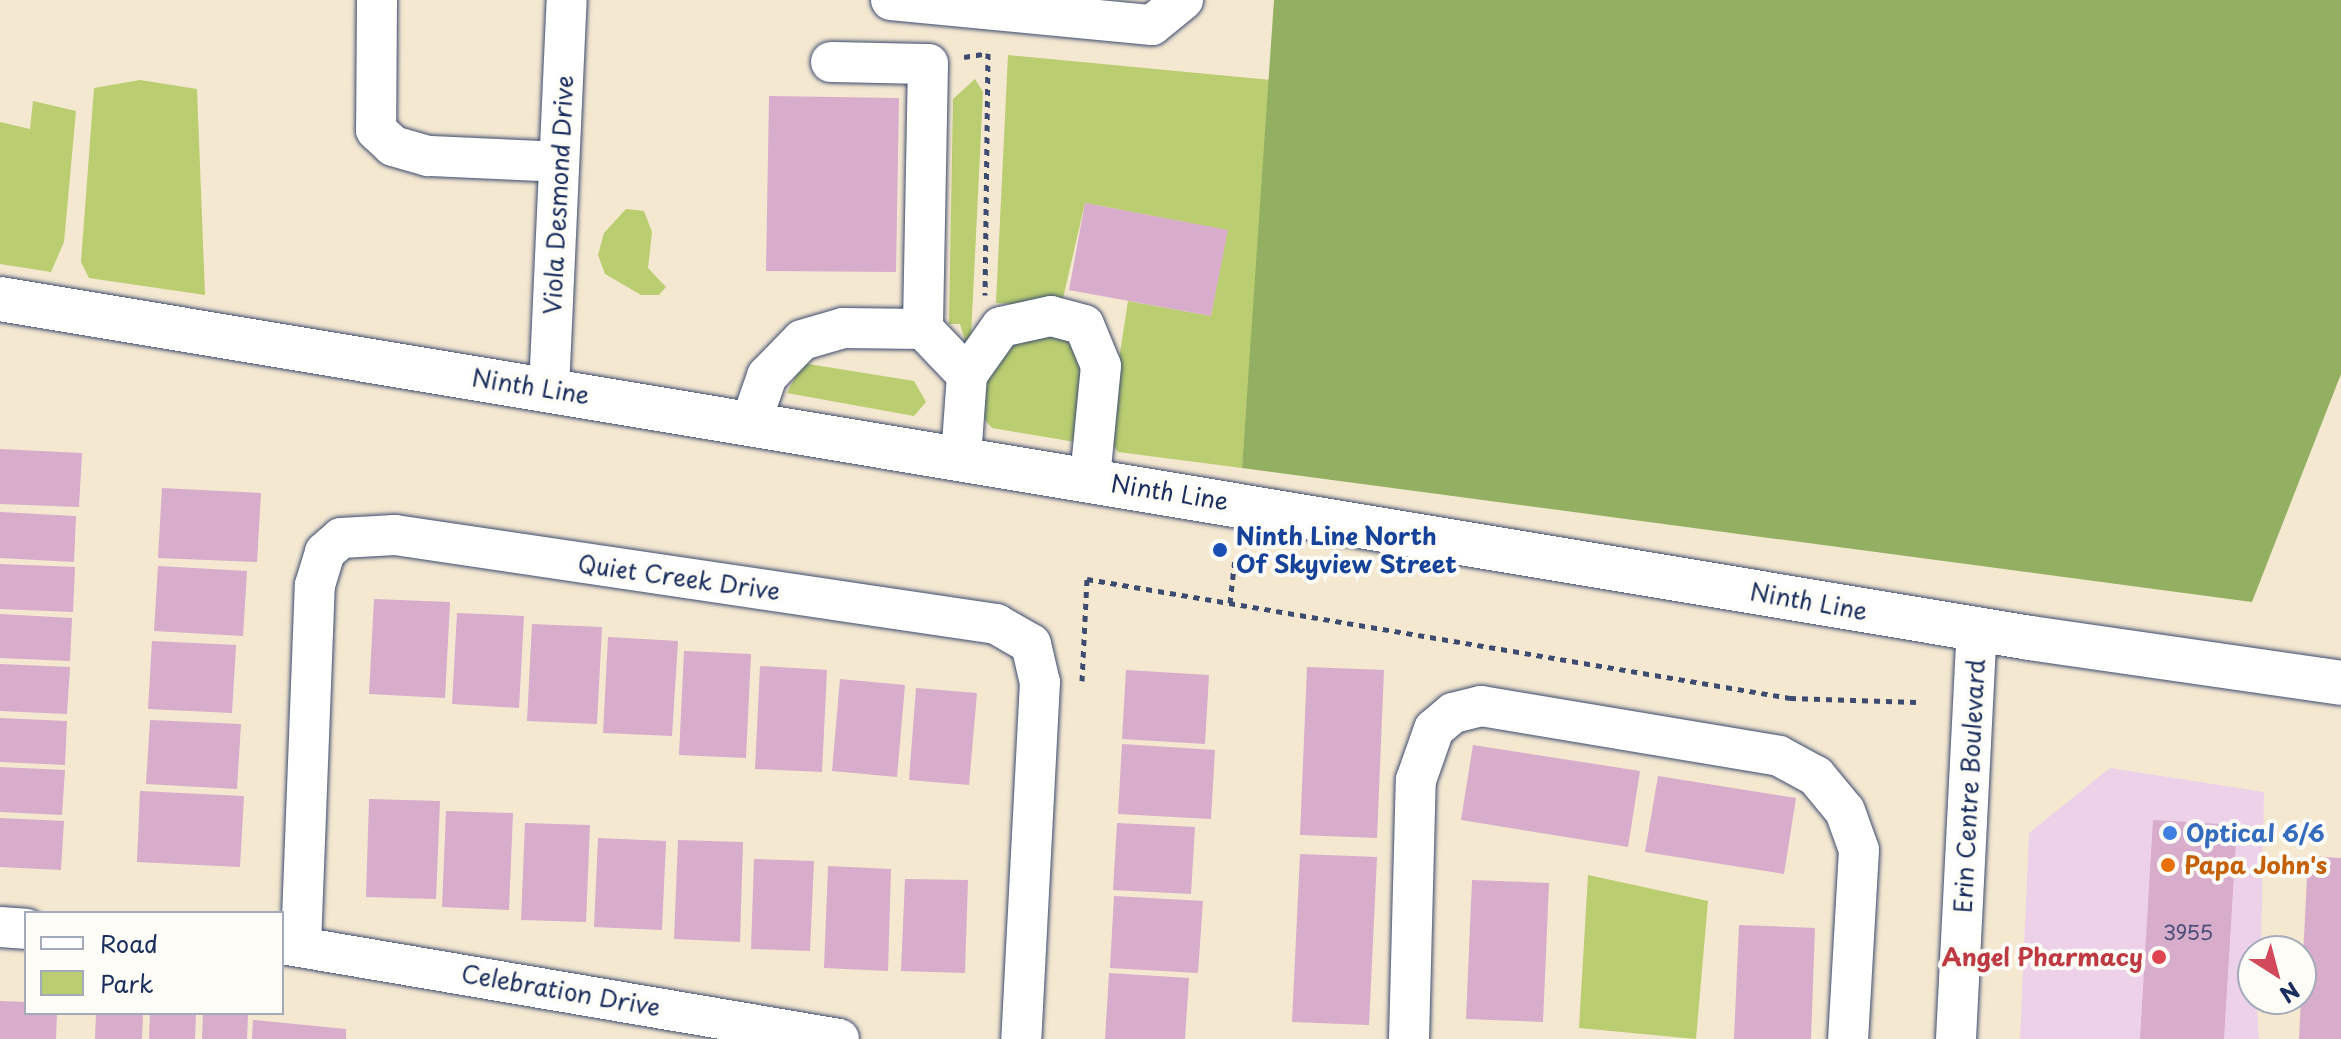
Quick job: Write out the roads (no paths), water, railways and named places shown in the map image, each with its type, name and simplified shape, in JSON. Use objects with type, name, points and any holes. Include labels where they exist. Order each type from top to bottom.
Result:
[{"type":"main road","name":"Ninth Line","points":[[0,299],[1090,478],[1977,629],[2341,683]]},
{"type":"street","points":[[377,0],[376,130],[393,146],[429,156],[559,162]]},
{"type":"street","name":"Viola Desmond Drive","points":[[549,389],[567,0]]},
{"type":"street","points":[[891,0],[1152,25],[1183,0]]},
{"type":"street","points":[[831,62],[928,64],[923,329],[967,375]]},
{"type":"street","points":[[961,457],[967,375],[1001,327],[1051,316],[1084,325],[1101,366],[1090,478]]},
{"type":"street","points":[[751,422],[767,376],[802,340],[843,328],[923,329]]},
{"type":"street","name":"Quiet Creek Drive","points":[[291,944],[315,585],[325,552],[341,538],[395,535],[996,624],[1031,644],[1040,682],[1021,1039]]},
{"type":"street","name":"Erin Centre Boulevard","points":[[1956,1039],[1977,629]]},
{"type":"street","points":[[1409,1039],[1420,759],[1446,718],[1481,706],[1779,756],[1816,776],[1845,811],[1859,850],[1848,1039]]},
{"type":"street","points":[[0,927],[24,929]]},
{"type":"street","name":"Celebration Drive","points":[[291,944],[839,1039]]},
{"type":"place","name":"Ninth Line North Of Skyview Street","points":[[1220,550]]},
{"type":"place","name":"Optical 6/6","points":[[2170,833]]},
{"type":"place","name":"Papa John's","points":[[2168,865]]},
{"type":"place","name":"Angel Pharmacy","points":[[2159,957]]}]
